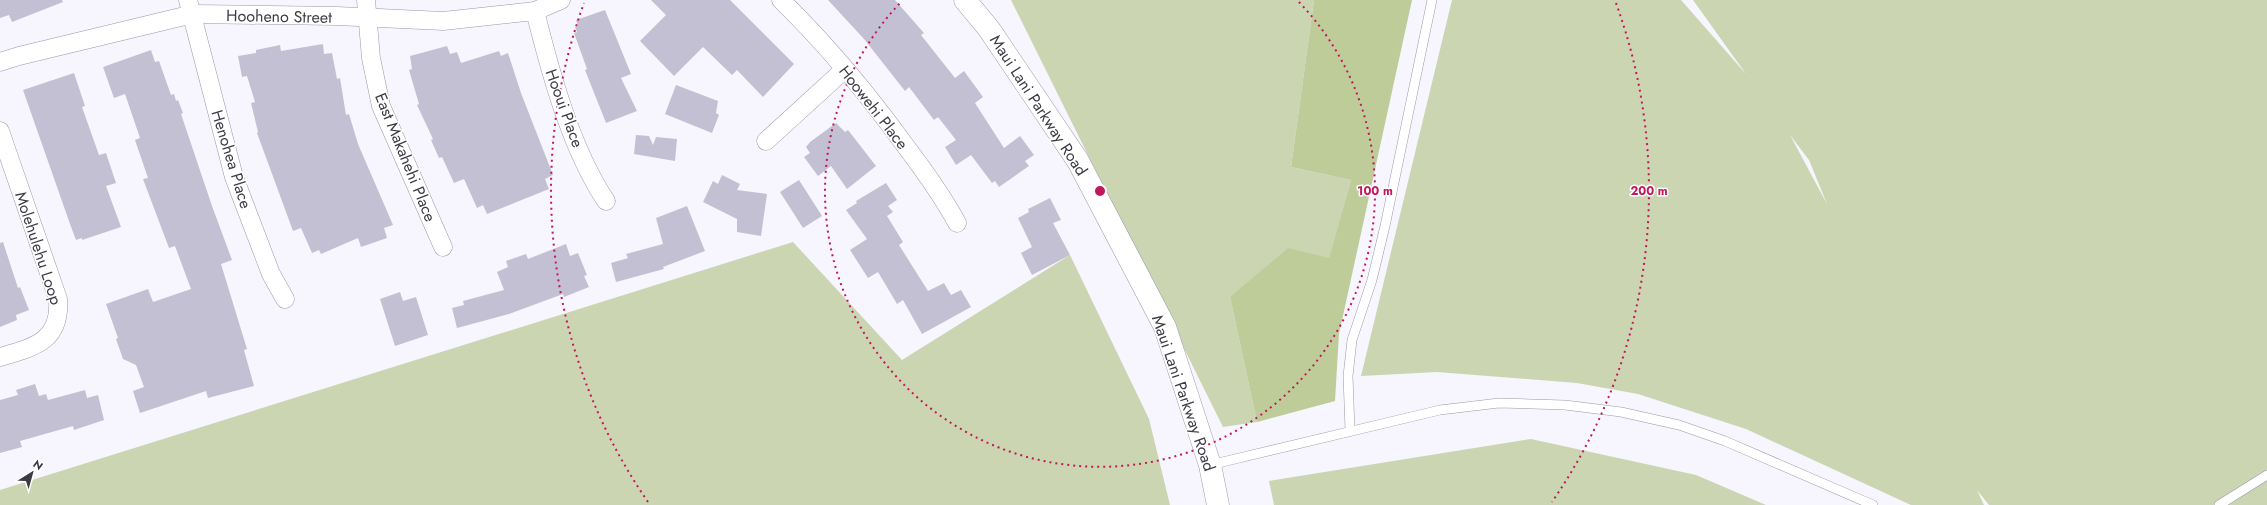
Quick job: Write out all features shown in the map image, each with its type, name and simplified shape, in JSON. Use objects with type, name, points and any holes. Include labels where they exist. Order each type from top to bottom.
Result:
[{"type":"main road","name":"Maui Lani Parkway Road","points":[[965,0],[989,29],[1078,161],[1165,327],[1210,464],[1218,505]]},
{"type":"street","name":"East Makahehi Place","points":[[366,0],[371,58],[381,106],[443,247]]},
{"type":"street","name":"Hooheno Street","points":[[0,62],[190,7],[367,18],[443,21],[535,11],[562,0]]},
{"type":"street","name":"Hoowehi Place","points":[[780,0],[845,69],[875,105],[946,203],[957,223]]},
{"type":"street","name":"Henohea Place","points":[[190,7],[234,177],[271,274],[285,299]]},
{"type":"street","name":"Hooui Place","points":[[535,11],[548,64],[574,136],[596,185],[606,201]]},
{"type":"street","points":[[766,140],[845,69]]},
{"type":"street","name":"Molehulehu Loop","points":[[0,131],[58,299],[59,314],[55,328],[45,340],[33,348],[0,358]]},
{"type":"lane","points":[[1350,430],[1348,376],[1352,340],[1372,280],[1385,226],[1432,0]]},
{"type":"lane","points":[[1210,464],[1440,410],[1499,403],[1565,405],[1621,412],[1679,426],[1725,441],[1873,505]]},
{"type":"lane","points":[[2218,505],[2267,475]]},
{"type":"green space","points":[[1011,0],[1314,0],[1291,167],[1351,180],[1329,259],[1230,297],[1257,422],[1223,427]]},
{"type":"green space","points":[[1314,0],[1412,0],[1339,334],[1335,401],[1257,422],[1230,297],[1288,248],[1329,258],[1351,180],[1291,167]]},
{"type":"green space","points":[[1452,0],[1681,0],[1746,74],[1693,0],[2267,0],[2267,505],[1989,505],[1977,490],[1984,505],[1911,505],[1746,429],[1638,394],[1577,383],[1437,372],[1361,376]],"holes":[[[1790,135],[1809,160],[1827,204]]]},
{"type":"green space","points":[[793,242],[902,360],[1070,255],[1149,419],[1170,505],[0,505],[0,490]]},
{"type":"green space","points":[[1531,439],[1696,475],[1766,505],[1274,505],[1269,481]]},
{"type":"building","points":[[0,0],[62,0],[63,2],[12,22],[9,15],[0,18]]},
{"type":"building","points":[[651,0],[730,0],[794,64],[763,97],[737,70],[732,75],[703,47],[674,76],[640,41],[666,15]]},
{"type":"building","points":[[828,0],[895,0],[924,33],[921,35],[955,78],[964,71],[983,97],[975,103],[1004,148],[1020,136],[1034,155],[1025,161],[1029,166],[999,187],[995,181],[992,183],[971,155],[956,165],[945,147],[956,140],[938,117],[934,120],[909,87],[905,91],[864,39]]},
{"type":"building","points":[[605,10],[631,74],[621,78],[637,111],[606,123],[585,70],[587,69],[574,33],[577,32],[575,27],[578,26],[576,20]]},
{"type":"building","points":[[323,44],[324,54],[332,53],[337,79],[340,78],[346,115],[349,114],[358,144],[393,225],[384,228],[387,238],[361,247],[358,238],[321,254],[319,250],[312,253],[301,228],[293,231],[257,133],[251,103],[255,102],[247,76],[242,77],[238,56],[256,53],[256,50],[280,45],[281,51]]},
{"type":"building","points":[[447,46],[450,54],[457,52],[461,63],[499,51],[501,56],[508,53],[521,93],[553,175],[545,179],[549,189],[487,214],[483,205],[477,208],[464,179],[454,183],[442,157],[439,158],[431,140],[433,139],[417,105],[419,104],[409,70],[412,69],[410,56]]},
{"type":"building","points":[[151,50],[155,62],[159,61],[171,95],[174,94],[176,101],[178,100],[183,113],[181,114],[212,206],[232,260],[221,264],[247,349],[244,350],[254,386],[208,398],[206,391],[140,413],[133,391],[144,387],[136,365],[123,359],[116,339],[118,338],[106,304],[148,289],[153,302],[191,289],[175,246],[169,248],[143,179],[148,178],[135,140],[140,138],[125,94],[114,98],[103,67]]},
{"type":"building","points":[[74,73],[85,106],[82,107],[99,155],[106,153],[116,183],[106,186],[121,227],[82,240],[82,238],[76,240],[23,90]]},
{"type":"building","points":[[676,85],[718,101],[716,113],[719,115],[712,133],[665,114]]},
{"type":"building","points":[[836,123],[845,132],[848,130],[876,166],[847,189],[831,166],[818,176],[804,157],[810,153],[806,147],[810,142]]},
{"type":"building","points":[[636,135],[649,136],[653,145],[656,137],[677,139],[675,161],[634,154]]},
{"type":"building","points":[[722,175],[740,184],[737,190],[767,194],[761,236],[737,232],[737,219],[703,202],[713,181],[718,184]]},
{"type":"building","points":[[799,180],[822,216],[803,228],[780,192]]},
{"type":"building","points":[[886,183],[897,200],[888,206],[893,212],[887,216],[903,242],[899,245],[928,291],[944,283],[951,295],[961,290],[971,307],[922,334],[903,300],[897,304],[878,272],[868,278],[850,250],[867,239],[846,210],[857,203],[856,201]]},
{"type":"building","points":[[1050,198],[1061,220],[1053,223],[1070,255],[1032,275],[1021,253],[1032,247],[1018,218],[1029,212],[1028,209]]},
{"type":"building","points":[[687,206],[705,251],[663,267],[664,269],[616,282],[611,263],[628,258],[626,254],[663,244],[656,218]]},
{"type":"building","points":[[3,242],[18,288],[20,287],[29,310],[16,315],[17,320],[0,327],[0,243]]},
{"type":"building","points":[[566,244],[570,256],[578,253],[587,275],[584,276],[589,287],[564,297],[563,294],[509,314],[457,328],[452,308],[464,305],[463,301],[504,290],[497,272],[508,267],[506,261],[526,254],[528,259]]},
{"type":"building","points":[[400,292],[403,301],[416,297],[428,335],[395,346],[380,299]]},
{"type":"building","points":[[35,384],[39,396],[46,394],[48,400],[85,390],[87,398],[98,395],[104,420],[74,430],[73,426],[20,441],[22,447],[0,453],[0,400],[18,395],[16,390]]}]
